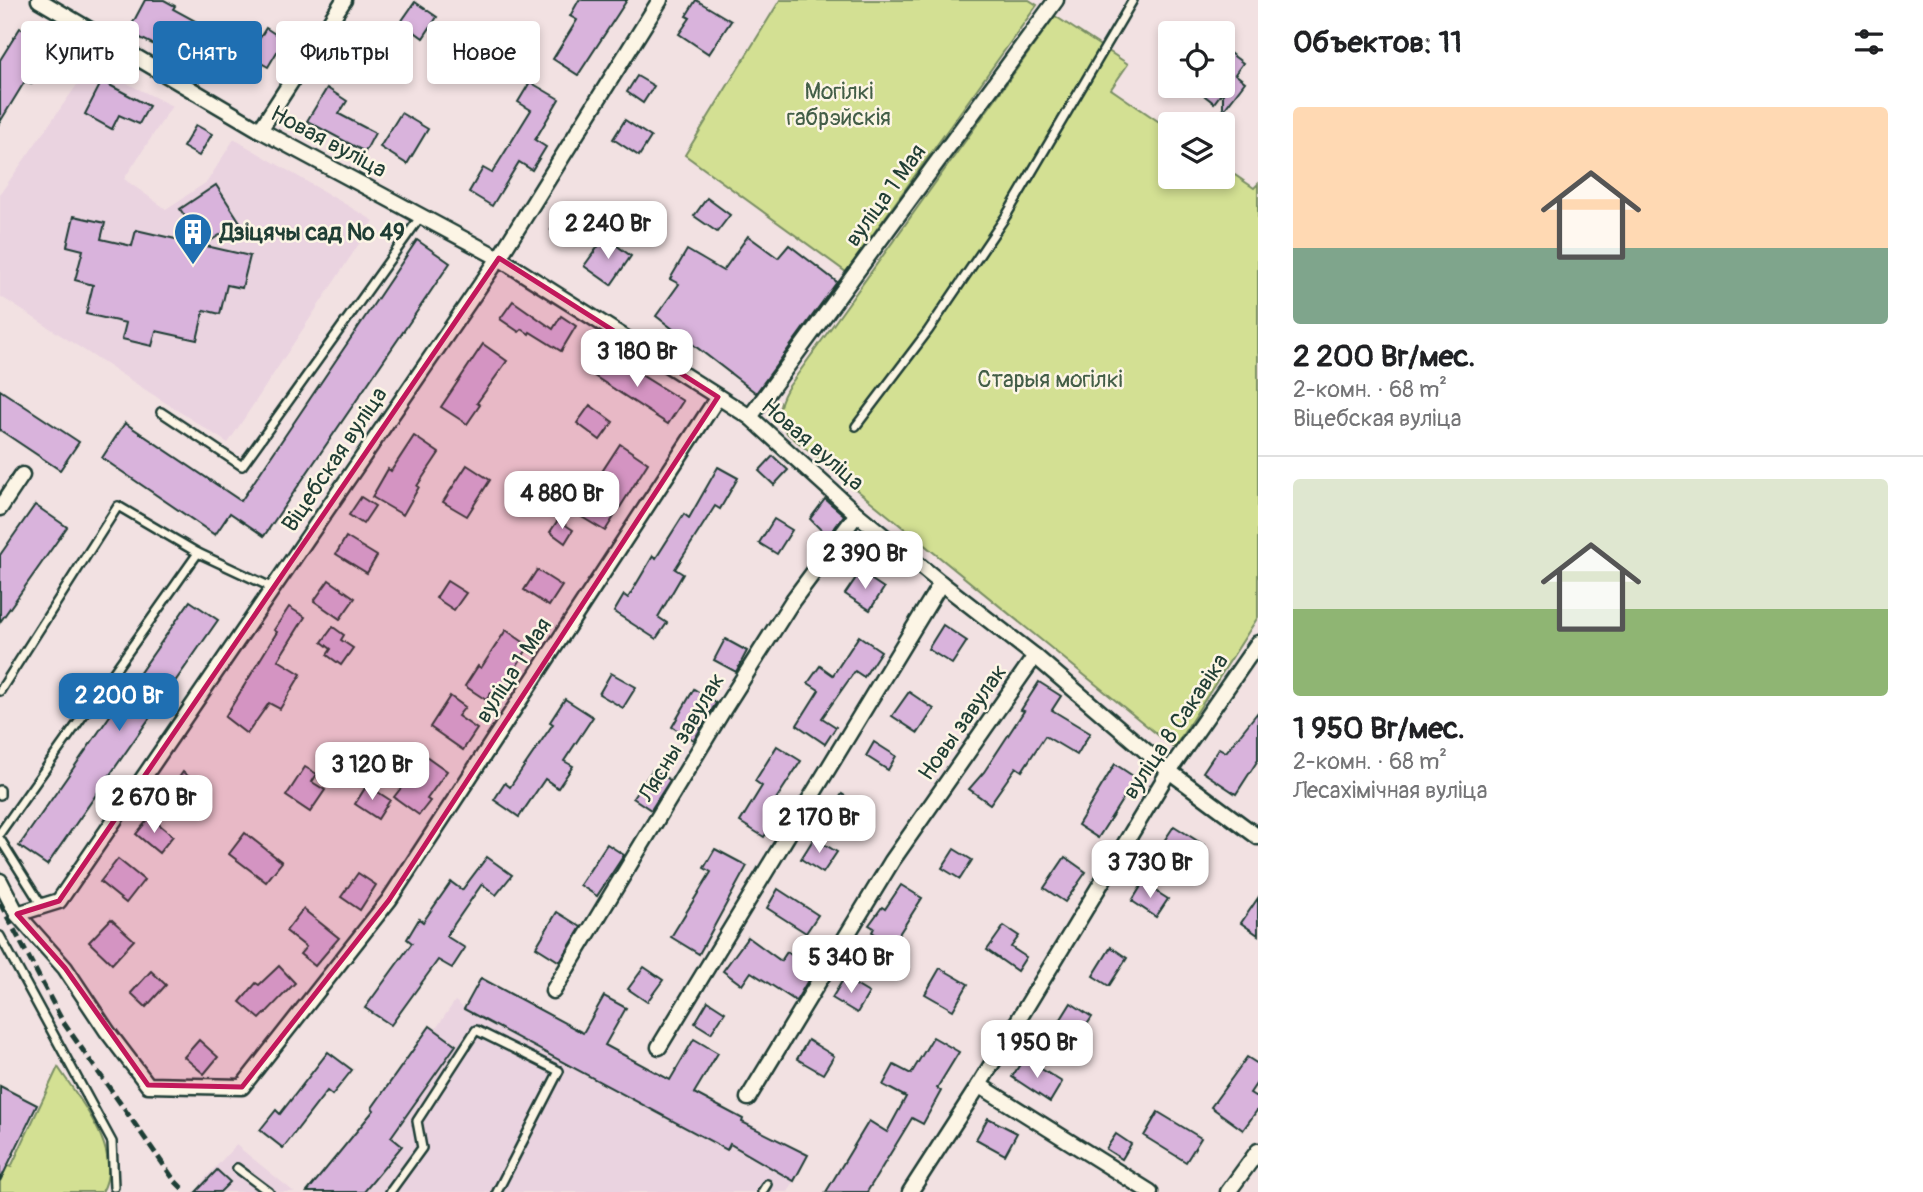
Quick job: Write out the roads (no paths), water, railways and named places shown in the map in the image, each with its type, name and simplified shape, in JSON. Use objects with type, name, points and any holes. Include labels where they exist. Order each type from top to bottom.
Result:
[{"type":"street","name":"Новая вуліца","points":[[39,0],[260,130],[499,258],[750,416],[858,514],[941,583],[1035,656],[1169,771],[1258,837]]},
{"type":"street","points":[[260,130],[344,0]]},
{"type":"street","name":"Віцебская вуліца","points":[[17,914],[59,901],[499,258],[660,0]]},
{"type":"street","name":"вуліца 1 Мая","points":[[750,416],[1056,0]]},
{"type":"street","name":"вуліца 1 Мая","points":[[17,914],[65,968],[107,1031],[148,1084],[242,1087],[389,900],[718,397]]},
{"type":"street","points":[[0,508],[22,475]]},
{"type":"street","name":"Лясны завулак","points":[[553,991],[793,600],[858,514]]},
{"type":"street","points":[[659,1047],[941,583]]},
{"type":"street","name":"вуліца 8 Сакавіка","points":[[910,1192],[979,1085],[1169,771],[1258,643]]},
{"type":"street","name":"Новы завулак","points":[[748,1098],[892,861],[1035,656]]},
{"type":"street","points":[[0,881],[17,914]]},
{"type":"street","points":[[979,1085],[1150,1192]]},
{"type":"street","points":[[1228,1192],[1258,1151]]},
{"type":"lane","points":[[856,426],[928,331],[1006,216],[1133,0]]},
{"type":"lane","points":[[161,412],[242,466],[421,216]]},
{"type":"lane","points":[[0,691],[118,506],[198,553],[274,588]]},
{"type":"lane","points":[[0,833],[198,553]]},
{"type":"lane","points":[[0,839],[42,906]]},
{"type":"lane","points":[[0,936],[112,1142],[114,1187]]},
{"type":"lane","points":[[390,1192],[422,1148],[417,1121],[476,1030],[559,1071],[496,1192]]},
{"type":"lane","points":[[237,1168],[269,1192]]},
{"type":"lane","points":[[762,1192],[767,1184]]},
{"type":"railway","points":[[0,903],[63,1022],[175,1181],[186,1192]]},
{"type":"place","name":"Дзіцячы сад № 49","points":[[193,266]]},
{"type":"park label","name":"Могілкі габрэйскія","points":[[839,104]]},
{"type":"park label","name":"Старыя могілкі","points":[[1050,379]]}]
